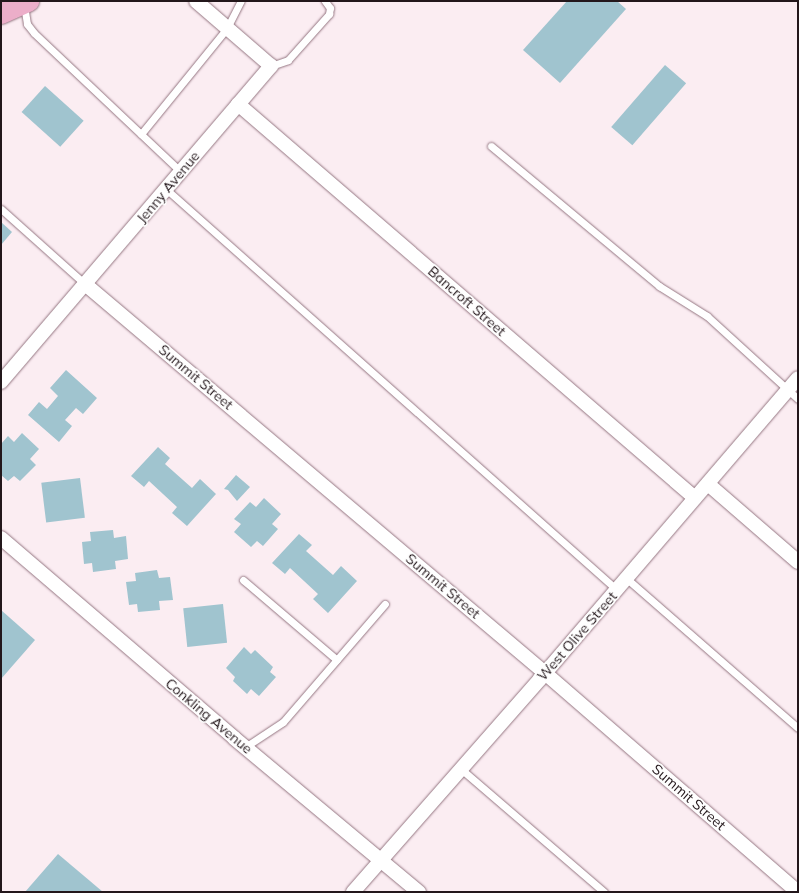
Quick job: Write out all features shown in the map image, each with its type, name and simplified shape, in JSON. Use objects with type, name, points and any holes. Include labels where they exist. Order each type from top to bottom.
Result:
[{"type":"main road","points":[[1,13],[25,2]]},
{"type":"street","points":[[196,1],[270,66]]},
{"type":"street","name":"Jenny Avenue","points":[[1,382],[270,66]]},
{"type":"street","name":"Bancroft Street","points":[[238,104],[695,498]]},
{"type":"street","name":"Summit Street","points":[[85,284],[545,673],[798,892]]},
{"type":"street","name":"West Olive Street","points":[[352,892],[545,673],[695,498],[793,395],[798,378]]},
{"type":"street","points":[[708,484],[798,562]]},
{"type":"street","name":"Conkling Avenue","points":[[1,538],[245,748],[419,892]]},
{"type":"lane","points":[[141,134],[227,28],[241,1]]},
{"type":"lane","points":[[270,66],[288,60],[329,14],[330,8],[325,1]]},
{"type":"lane","points":[[25,2],[28,24],[34,33],[181,172]]},
{"type":"lane","points":[[492,146],[659,286],[707,316],[793,395]]},
{"type":"lane","points":[[166,190],[617,590]]},
{"type":"lane","points":[[1,209],[85,284]]},
{"type":"lane","points":[[626,578],[798,728]]},
{"type":"lane","points":[[243,580],[337,660]]},
{"type":"lane","points":[[245,748],[283,722],[385,604]]},
{"type":"lane","points":[[461,769],[604,892]]},
{"type":"building","points":[[567,1],[617,1],[626,9],[560,83],[523,50]]},
{"type":"building","points":[[665,65],[686,83],[632,145],[611,127]]},
{"type":"building","points":[[45,86],[84,121],[60,147],[22,112]]},
{"type":"building","points":[[1,222],[12,232],[1,245]]},
{"type":"building","points":[[66,370],[97,398],[83,414],[76,408],[65,420],[72,426],[59,442],[28,415],[39,402],[47,409],[58,396],[50,388]]},
{"type":"building","points":[[22,433],[39,449],[30,459],[36,465],[20,481],[14,476],[8,481],[1,475],[1,444],[8,436],[14,442]]},
{"type":"building","points":[[158,447],[170,458],[165,464],[192,488],[200,479],[216,494],[187,526],[172,513],[177,507],[149,481],[144,487],[131,476]]},
{"type":"building","points":[[236,475],[250,487],[237,501],[228,490],[224,489]]},
{"type":"building","points":[[80,478],[85,518],[46,522],[41,483]]},
{"type":"building","points":[[264,498],[281,514],[272,524],[278,529],[263,546],[257,541],[251,547],[234,532],[241,524],[234,519],[250,502],[256,507]]},
{"type":"building","points":[[113,530],[114,538],[126,536],[128,559],[115,561],[116,569],[93,572],[92,563],[84,564],[82,542],[91,541],[90,532]]},
{"type":"building","points":[[299,534],[312,545],[306,551],[333,575],[341,566],[357,581],[328,613],[313,599],[318,594],[290,568],[285,574],[272,563]]},
{"type":"building","points":[[157,570],[159,578],[170,577],[173,600],[159,601],[160,610],[138,612],[137,604],[129,605],[126,582],[136,581],[135,573]]},
{"type":"building","points":[[223,604],[227,643],[187,647],[183,608]]},
{"type":"building","points":[[1,610],[35,640],[1,679]]},
{"type":"building","points":[[244,647],[251,654],[255,650],[273,667],[270,672],[276,677],[259,696],[251,689],[247,694],[233,681],[235,677],[226,668]]},
{"type":"building","points":[[58,854],[103,892],[25,892]]}]
